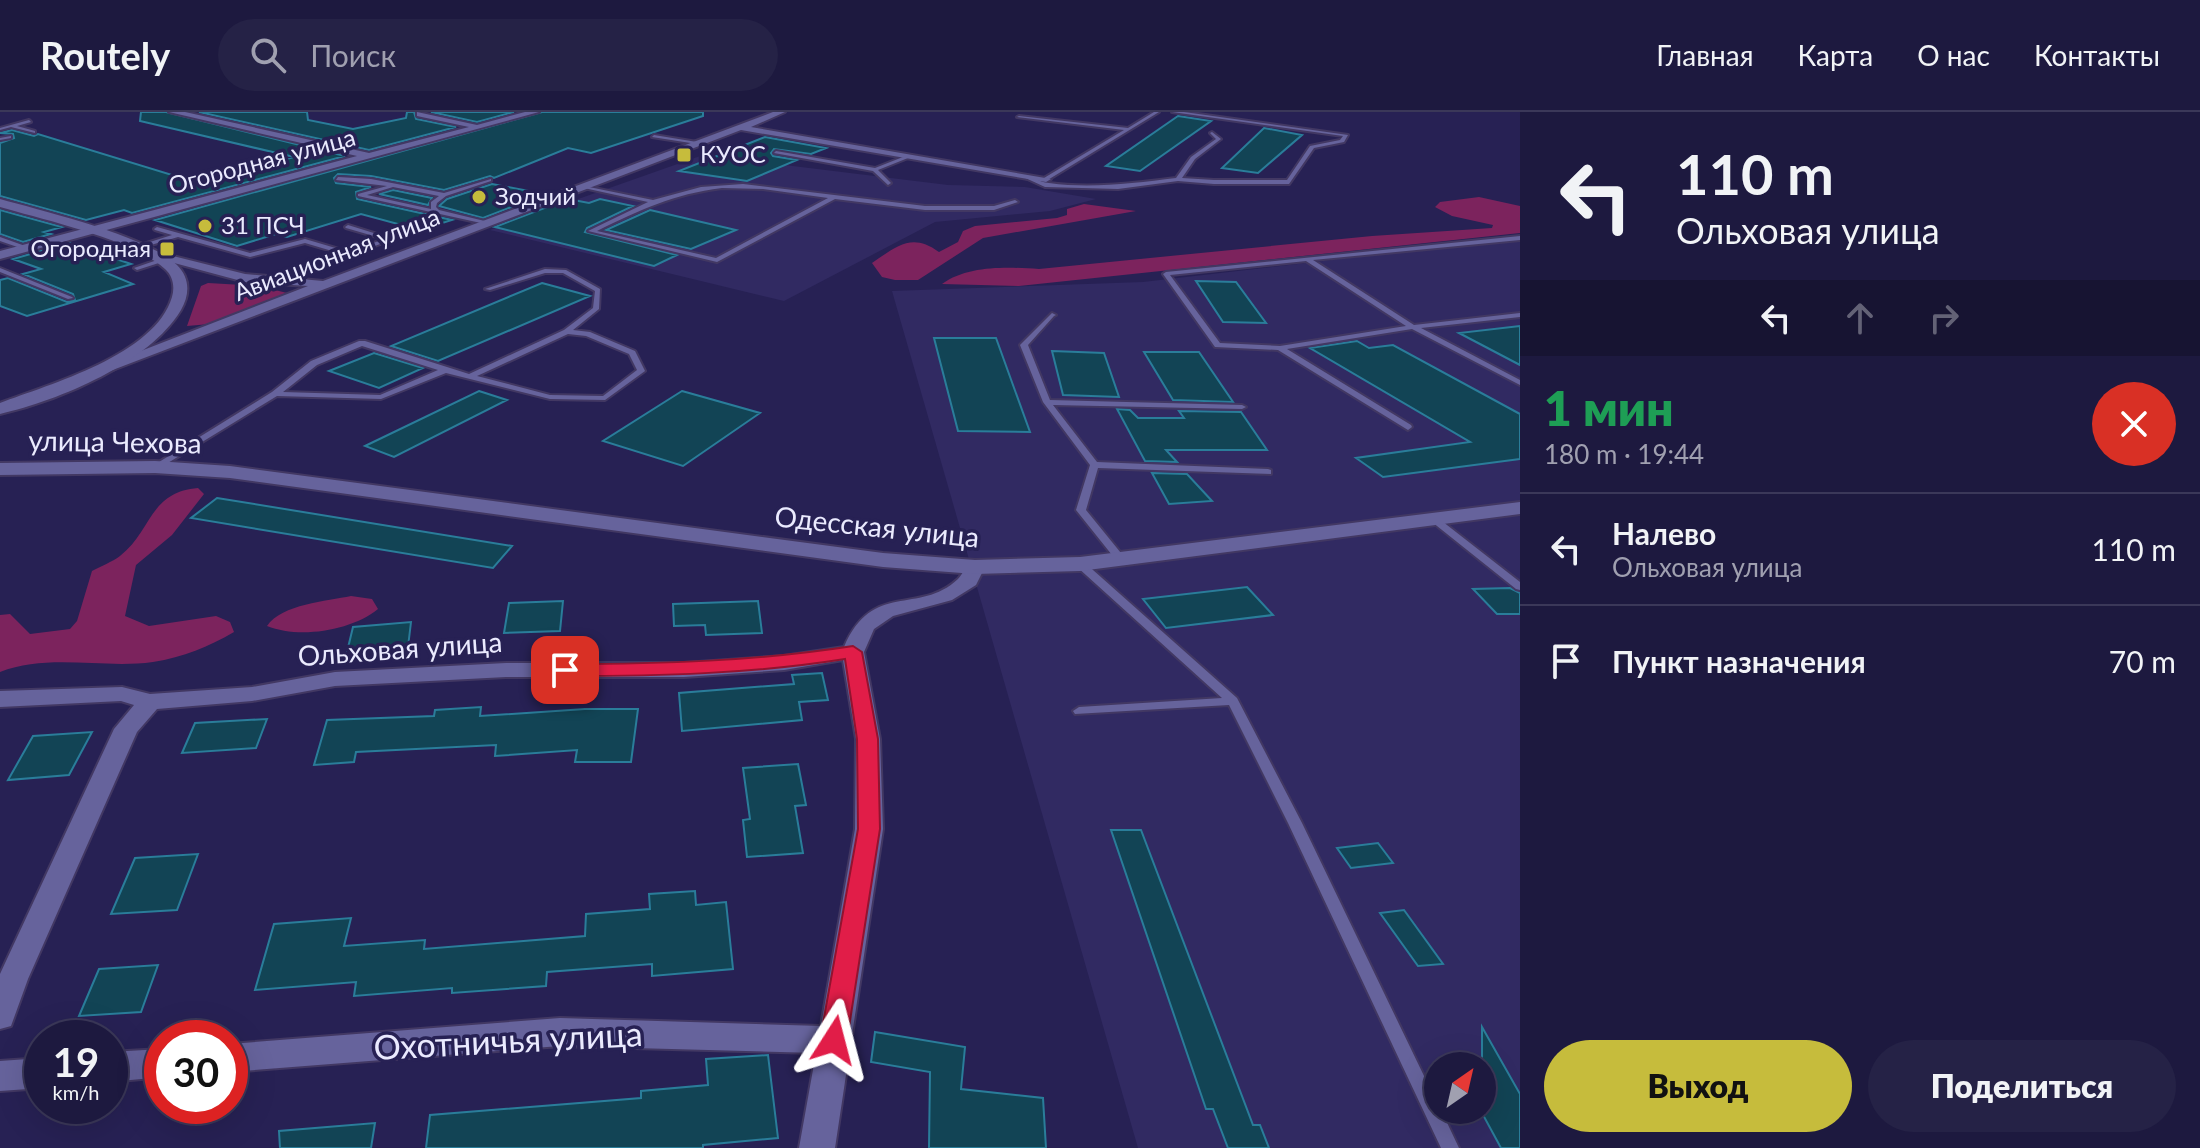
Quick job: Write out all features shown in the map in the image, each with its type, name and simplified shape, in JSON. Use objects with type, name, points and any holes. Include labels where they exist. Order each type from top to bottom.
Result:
[{"type":"main road","points":[[0,203],[163,260],[180,279],[181,295],[173,313],[152,337],[91,373]]},
{"type":"main road","name":"Авиационная улица","points":[[0,409],[91,373]]},
{"type":"main road","name":"улица Чехова","points":[[0,469],[155,467],[230,472]]},
{"type":"main road","name":"Одесская улица","points":[[230,472],[883,560],[975,567],[1080,564],[1520,508]]},
{"type":"street","points":[[173,112],[370,156]]},
{"type":"street","name":"Огородная улица","points":[[0,255],[535,112]]},
{"type":"street","name":"Авиационная улица","points":[[91,373],[781,112]]},
{"type":"street","points":[[420,114],[478,126]]},
{"type":"street","points":[[739,127],[1046,179]]},
{"type":"street","points":[[134,248],[245,278],[293,283],[339,280]]},
{"type":"street","points":[[817,1148],[869,829],[868,739],[853,652],[864,626],[885,611],[945,596],[969,581],[975,567]]},
{"type":"street","name":"Ольховая улица","points":[[0,699],[122,694],[150,702],[252,694],[335,679],[506,670],[684,670],[784,663],[853,652]]},
{"type":"street","points":[[0,1016],[13,979],[126,729],[150,702]]},
{"type":"street","name":"Охотничья улица","points":[[248,1057],[560,1032],[834,1040]]},
{"type":"street","points":[[0,1076],[24,1074]]},
{"type":"lane","points":[[1046,179],[1157,112]]},
{"type":"lane","points":[[1022,175],[1045,185],[1118,187],[1178,179],[1289,182],[1312,147],[1342,141],[1346,135],[1174,112]]},
{"type":"lane","points":[[1019,117],[1128,129]]},
{"type":"lane","points":[[1231,120],[1235,129]]},
{"type":"lane","points":[[0,129],[29,121]]},
{"type":"lane","points":[[12,126],[33,132]]},
{"type":"lane","points":[[1178,179],[1193,158],[1219,139],[1212,133]]},
{"type":"lane","points":[[654,136],[697,143]]},
{"type":"lane","points":[[0,139],[9,137]]},
{"type":"lane","points":[[776,152],[875,170],[910,156]]},
{"type":"lane","points":[[875,170],[888,183]]},
{"type":"lane","points":[[338,179],[444,195]]},
{"type":"lane","points":[[437,211],[433,207],[434,202],[444,195],[489,180]]},
{"type":"lane","points":[[834,197],[717,260],[591,231],[688,189],[736,184],[925,208],[994,208],[1015,202]]},
{"type":"lane","points":[[391,186],[360,195],[490,223]]},
{"type":"lane","points":[[586,187],[653,202]]},
{"type":"lane","points":[[157,229],[250,255],[305,241],[349,254],[390,239],[348,227]]},
{"type":"lane","points":[[134,248],[178,235]]},
{"type":"lane","points":[[1520,238],[1166,274],[1218,345],[1280,348],[1413,327],[1520,315]]},
{"type":"lane","points":[[0,239],[26,248]]},
{"type":"lane","points":[[1307,259],[1413,327],[1520,383]]},
{"type":"lane","points":[[137,268],[163,260]]},
{"type":"lane","points":[[0,270],[70,298]]},
{"type":"lane","points":[[470,376],[567,332],[596,309],[598,290],[564,271],[545,271],[488,289]]},
{"type":"lane","points":[[1052,315],[1024,345],[1047,402],[1094,465]]},
{"type":"lane","points":[[155,467],[275,394],[314,363],[362,343],[445,370],[550,397],[605,398],[641,371],[632,353],[587,334],[567,332]]},
{"type":"lane","points":[[1280,348],[1408,427]]},
{"type":"lane","points":[[275,394],[381,397],[445,370]]},
{"type":"lane","points":[[1047,402],[1242,407]]},
{"type":"lane","points":[[1094,465],[1268,472]]},
{"type":"lane","points":[[1094,465],[1081,510],[1120,558]]},
{"type":"lane","points":[[1435,520],[1520,587]]},
{"type":"lane","points":[[1080,564],[1233,701],[1295,823],[1450,1148]]},
{"type":"lane","points":[[1079,711],[1233,701]]},
{"type":"shaded area","points":[[703,155],[948,185],[1025,187],[1096,199],[1050,211],[935,222],[784,301],[490,230]]},
{"type":"shaded area","points":[[1479,197],[1520,206],[1520,233],[1019,286],[942,284],[976,270],[1039,269],[1372,236],[1492,228],[1493,225],[1452,216],[1435,207],[1440,202]]},
{"type":"shaded area","points":[[1084,204],[1136,211],[983,238],[918,280],[882,277],[872,263],[905,244],[921,243],[939,252],[958,242],[963,231],[975,226],[1057,218],[1067,215],[1067,209]]},
{"type":"shaded area","points":[[1520,238],[1520,1148],[1138,1148],[892,291],[1143,282]]},
{"type":"shaded area","points":[[208,283],[259,286],[287,293],[210,324],[187,326],[201,286]]},
{"type":"shaded area","points":[[198,488],[204,494],[172,535],[136,565],[125,616],[149,626],[216,616],[230,622],[234,632],[195,651],[153,662],[37,663],[0,672],[0,615],[10,614],[30,634],[70,629],[77,621],[92,571],[117,558],[131,546],[160,505],[170,497]]},
{"type":"shaded area","points":[[351,596],[372,599],[378,609],[354,623],[324,631],[294,632],[267,626],[294,608]]},
{"type":"building","points":[[141,112],[166,112],[345,156],[132,213],[124,210],[86,220],[0,196],[0,143],[14,138],[13,134],[0,133],[12,130],[34,136],[38,134],[198,183],[294,157],[140,121]]},
{"type":"building","points":[[199,112],[307,112],[308,120],[353,129],[406,118],[407,112],[414,112],[416,119],[456,127],[369,150]]},
{"type":"building","points":[[431,112],[514,112],[477,122]]},
{"type":"building","points":[[542,112],[703,112],[703,116],[591,153],[568,148],[494,178],[490,176],[444,190],[371,176],[338,174],[334,178],[336,183],[371,187],[356,192],[357,199],[452,220],[420,230],[361,214],[287,237],[276,234],[237,246],[155,220]]},
{"type":"building","points":[[1178,116],[1211,121],[1140,171],[1106,166]]},
{"type":"building","points":[[1264,128],[1302,135],[1258,173],[1222,168]]},
{"type":"building","points":[[765,137],[826,148],[811,154],[774,149],[771,153],[773,156],[797,160],[747,181],[679,171]]},
{"type":"building","points":[[492,184],[545,194],[483,218],[439,206],[447,199]]},
{"type":"building","points":[[393,190],[432,198],[428,205],[379,194]]},
{"type":"building","points":[[568,199],[589,203],[600,199],[633,206],[587,228],[585,232],[677,255],[654,266],[495,227]]},
{"type":"building","points":[[0,210],[62,227],[44,232],[51,234],[23,242],[0,234]]},
{"type":"building","points":[[650,210],[736,230],[691,249],[606,230]]},
{"type":"building","points":[[69,243],[131,264],[104,272],[133,284],[27,316],[0,306],[0,280],[8,278],[67,302],[75,300],[73,294],[23,274],[41,269],[13,259]]},
{"type":"building","points":[[1196,281],[1236,282],[1266,323],[1223,322]]},
{"type":"building","points":[[542,283],[590,296],[438,361],[391,346]]},
{"type":"building","points":[[1520,326],[1520,365],[1459,333]]},
{"type":"building","points":[[934,338],[996,338],[1030,432],[958,431]]},
{"type":"building","points":[[1357,341],[1369,348],[1393,345],[1520,414],[1520,459],[1383,477],[1356,458],[1470,442],[1310,348]]},
{"type":"building","points":[[1052,351],[1104,353],[1119,397],[1063,395]]},
{"type":"building","points":[[1144,352],[1199,352],[1233,402],[1173,400]]},
{"type":"building","points":[[374,353],[423,368],[379,388],[329,371]]},
{"type":"building","points":[[479,391],[507,400],[394,457],[365,446]]},
{"type":"building","points":[[682,391],[760,413],[683,466],[603,441]]},
{"type":"building","points":[[1117,409],[1130,410],[1138,418],[1184,418],[1179,411],[1241,412],[1267,450],[1166,450],[1177,462],[1145,461]]},
{"type":"building","points":[[1152,473],[1187,474],[1212,501],[1169,504]]},
{"type":"building","points":[[217,498],[512,546],[493,568],[191,518]]},
{"type":"building","points":[[1247,587],[1273,615],[1166,628],[1143,599]]},
{"type":"building","points":[[1510,588],[1520,593],[1520,614],[1497,614],[1473,589]]},
{"type":"building","points":[[563,601],[560,631],[504,633],[509,603]]},
{"type":"building","points":[[758,601],[762,633],[706,635],[705,625],[674,626],[673,604]]},
{"type":"building","points":[[411,622],[408,647],[347,652],[353,627]]},
{"type":"building","points":[[822,673],[828,700],[799,702],[802,720],[682,731],[679,693],[794,684],[792,675]]},
{"type":"building","points":[[481,707],[480,716],[638,709],[631,762],[575,762],[577,750],[495,756],[496,745],[356,752],[354,762],[314,765],[327,720],[434,716],[435,710]]},
{"type":"building","points":[[267,719],[256,748],[182,753],[195,723]]},
{"type":"building","points":[[92,732],[69,775],[8,780],[33,736]]},
{"type":"building","points":[[798,764],[806,805],[795,806],[803,853],[747,857],[743,820],[750,819],[743,768]]},
{"type":"building","points":[[1111,830],[1141,830],[1253,1125],[1260,1125],[1269,1148],[1228,1148],[1213,1109],[1206,1109]]},
{"type":"building","points":[[1378,843],[1393,863],[1351,868],[1337,848]]},
{"type":"building","points":[[198,854],[177,910],[111,914],[135,858]]},
{"type":"building","points":[[695,891],[696,905],[726,902],[733,969],[652,976],[652,964],[547,972],[546,986],[452,993],[452,988],[354,996],[356,982],[255,990],[274,924],[351,918],[344,946],[425,940],[424,949],[585,936],[586,914],[650,909],[649,894]]},
{"type":"building","points":[[1404,910],[1443,964],[1418,966],[1380,913]]},
{"type":"building","points":[[158,965],[141,1012],[79,1016],[99,969]]},
{"type":"building","points":[[1482,1027],[1520,1094],[1520,1148],[1501,1148],[1488,1124],[1496,1124],[1496,1052],[1482,1052]]},
{"type":"building","points":[[875,1032],[965,1047],[961,1089],[1043,1098],[1046,1148],[929,1148],[930,1072],[871,1062]]},
{"type":"building","points":[[768,1055],[778,1138],[703,1145],[703,1148],[426,1148],[430,1115],[641,1098],[641,1091],[708,1085],[706,1059]]},
{"type":"building","points":[[375,1123],[371,1148],[280,1148],[279,1131]]},
{"type":"place","name":"КУОС","points":[[684,155]]},
{"type":"place","name":"Зодчий","points":[[479,197]]},
{"type":"place","name":"31 ПСЧ","points":[[205,226]]},
{"type":"place","name":"Огородная","points":[[167,249]]},
{"type":"route","points":[[565,670],[684,670],[784,663],[853,652],[868,739],[869,829],[834,1040]]}]
